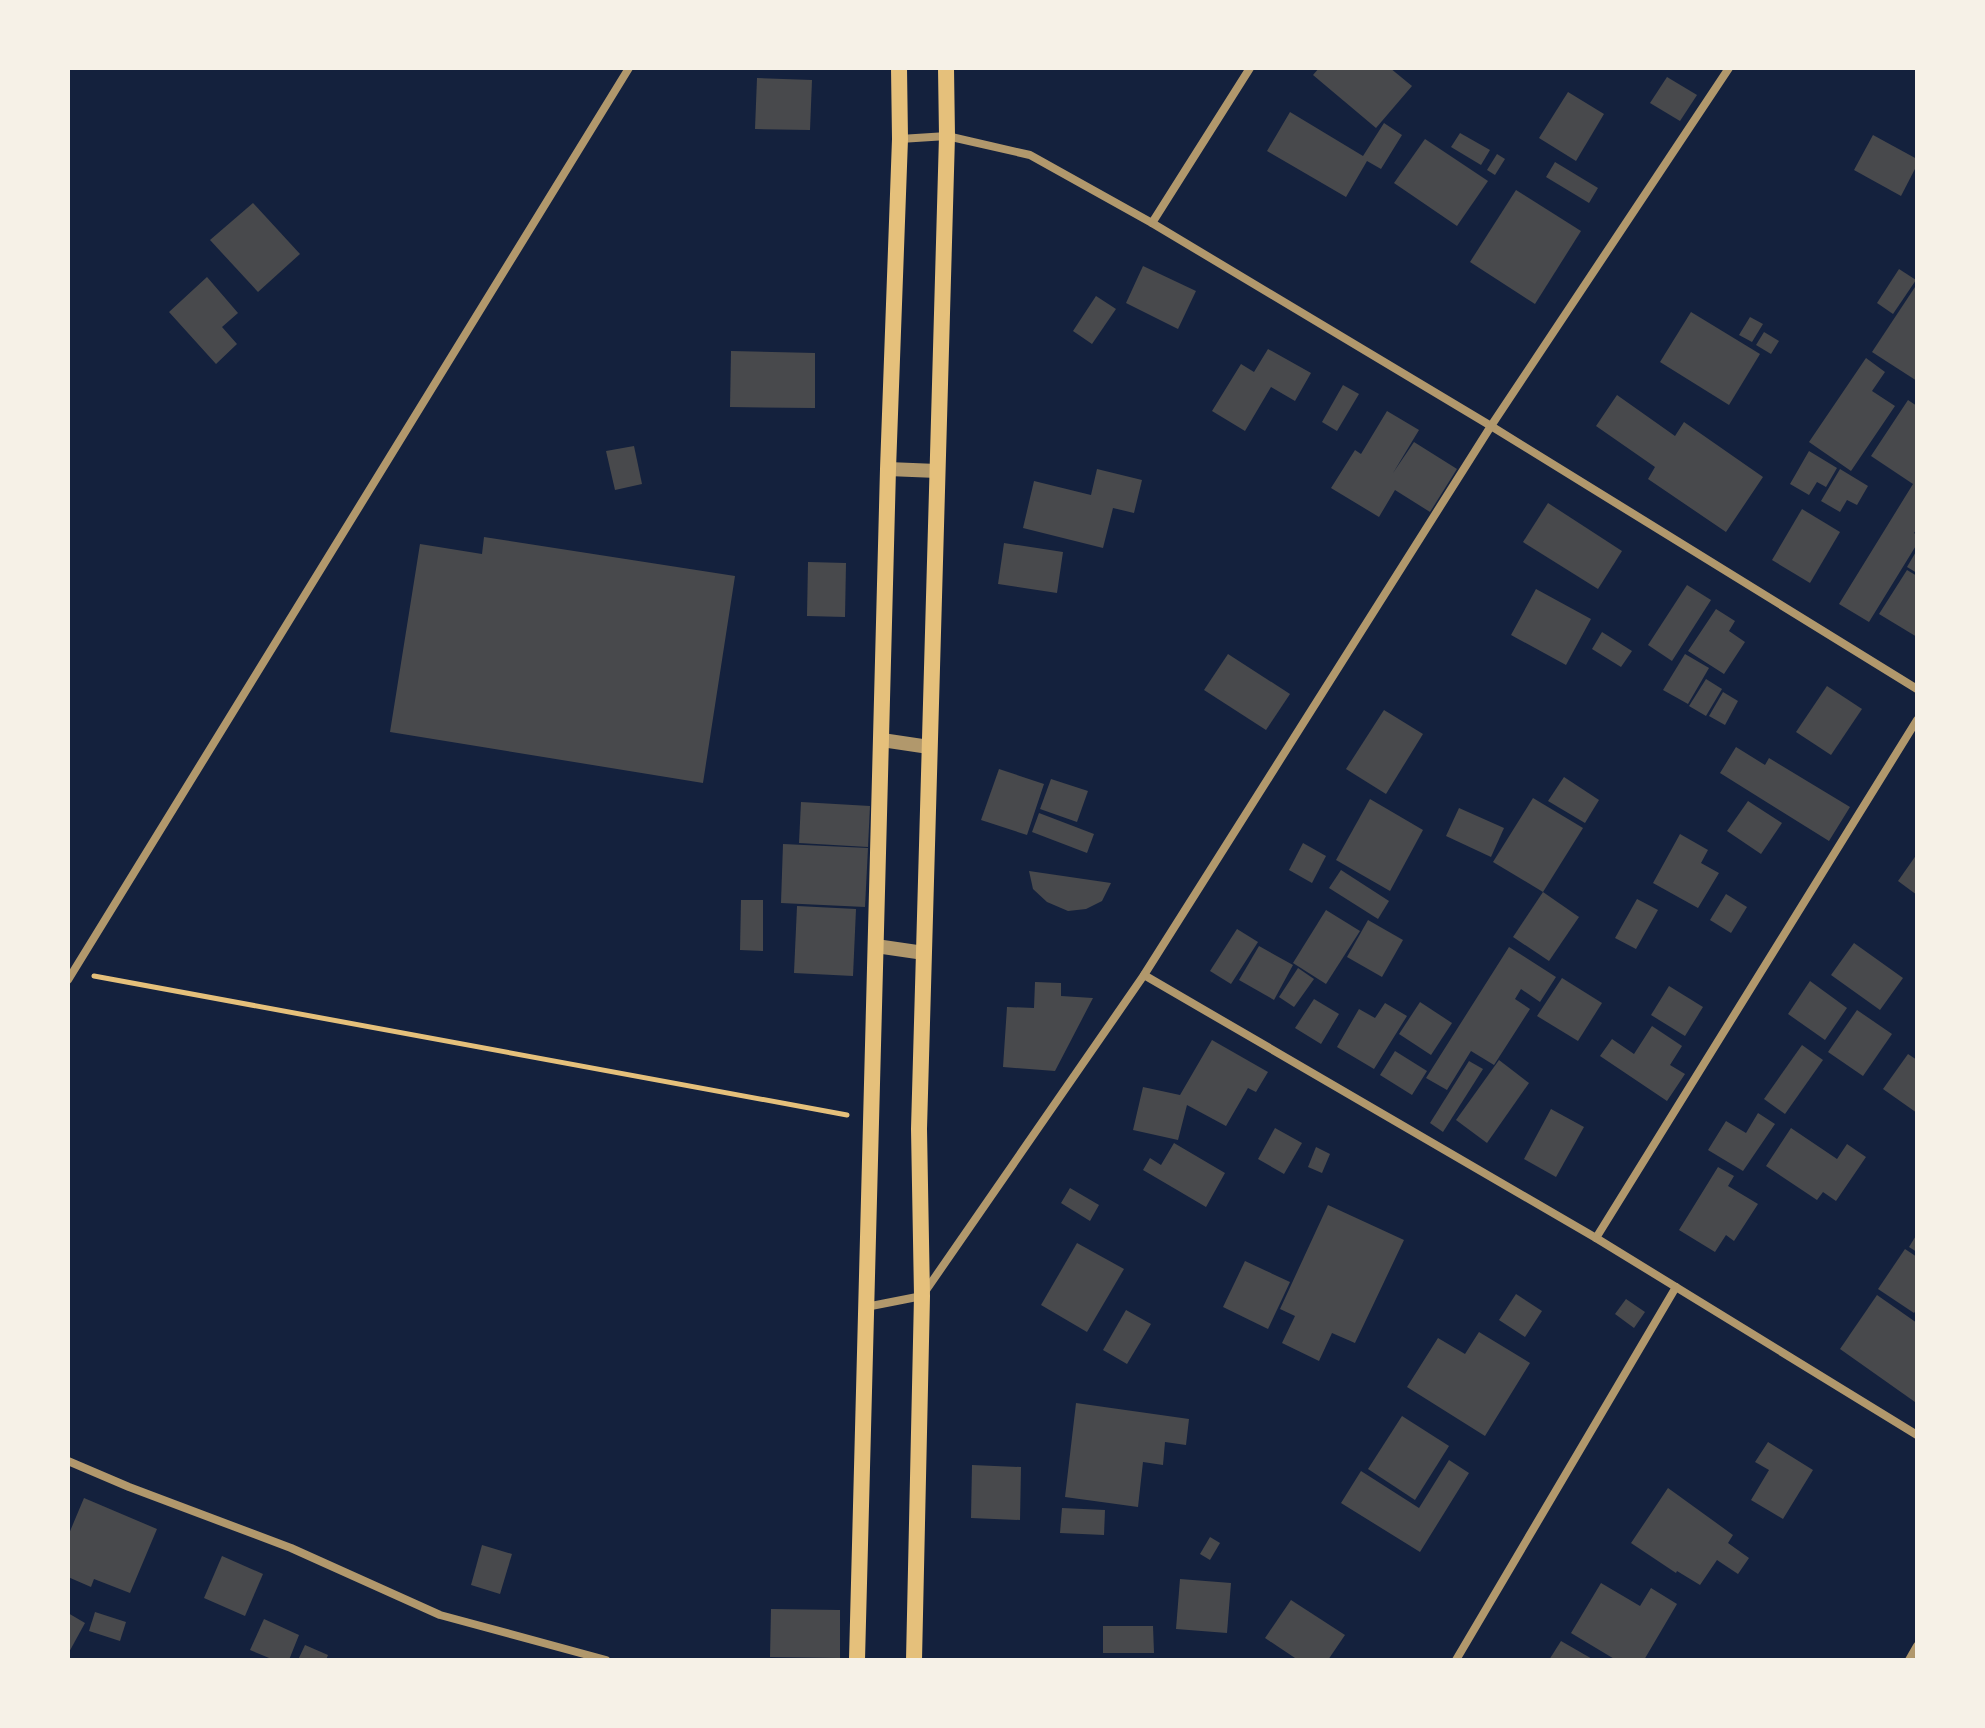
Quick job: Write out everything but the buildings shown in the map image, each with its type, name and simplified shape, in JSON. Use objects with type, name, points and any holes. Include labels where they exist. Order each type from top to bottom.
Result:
[{"type":"main road","points":[[857,1660],[888,469],[900,139],[899,68]]},
{"type":"main road","points":[[914,1660],[922,1296],[919,1129],[947,136],[946,68]]},
{"type":"street","points":[[68,980],[629,68]]},
{"type":"street","points":[[1152,223],[1250,68]]},
{"type":"street","points":[[866,1307],[922,1296],[1144,975],[1491,426],[1729,68]]},
{"type":"street","points":[[900,139],[947,136],[1030,155],[1152,223],[1491,426],[1917,689]]},
{"type":"street","points":[[888,469],[937,471]]},
{"type":"street","points":[[1596,1238],[1917,720]]},
{"type":"street","points":[[882,740],[929,747]]},
{"type":"street","points":[[876,946],[924,953]]},
{"type":"street","points":[[1144,975],[1596,1238],[1917,1435]]},
{"type":"street","points":[[1456,1660],[1676,1287]]},
{"type":"street","points":[[68,1461],[291,1548],[440,1615],[606,1660]]},
{"type":"street","points":[[1909,1660],[1917,1646]]},
{"type":"path","points":[[74,972],[872,1120]]}]
